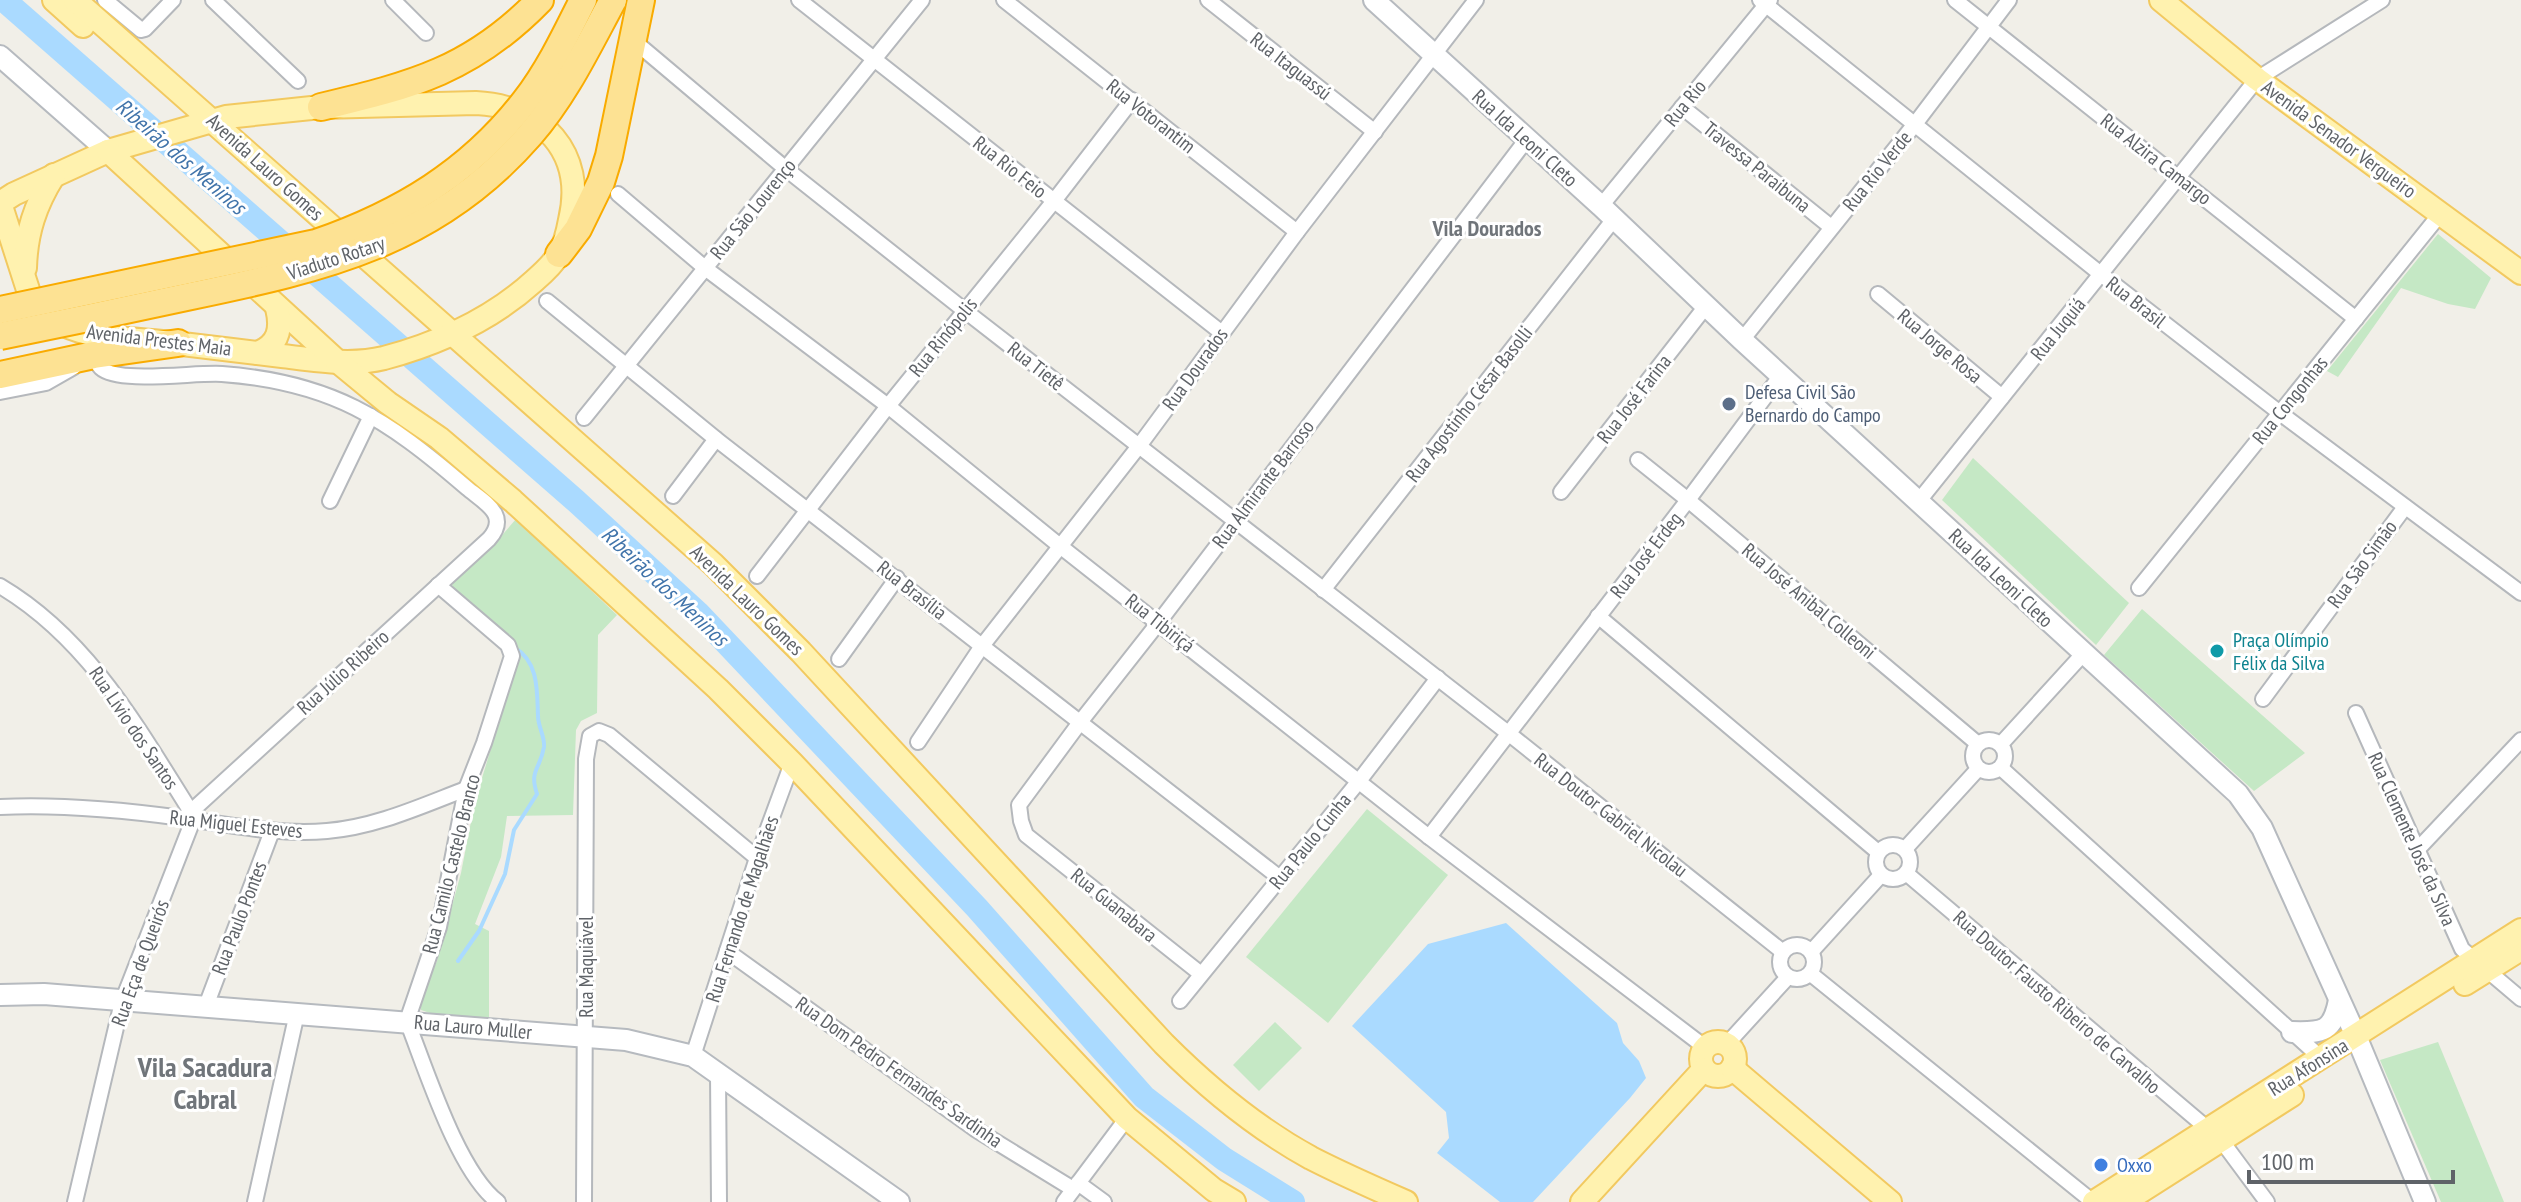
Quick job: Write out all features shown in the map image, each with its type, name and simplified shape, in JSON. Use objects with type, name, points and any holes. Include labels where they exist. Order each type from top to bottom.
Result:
[{"type":"highway","points":[[321,107],[406,86],[451,68],[504,34],[540,0]]},
{"type":"highway","name":"Viaduto Rotary","points":[[0,310],[316,243],[400,208],[446,179],[505,125],[542,75],[583,0]]},
{"type":"highway","name":"Viaduto Rotary","points":[[0,336],[300,272],[354,256],[403,234],[468,192],[516,151],[558,98],[613,0]]},
{"type":"highway","points":[[559,254],[578,229],[601,182],[641,0]]},
{"type":"highway","points":[[0,375],[90,344],[178,343]]},
{"type":"main road","name":"Avenida Lauro Gomes","points":[[54,0],[743,613],[1175,1076],[1272,1152],[1373,1202]]},
{"type":"main road","name":"Avenida Lauro Gomes","points":[[75,0],[196,125]]},
{"type":"main road","name":"Avenida Senador Vergueiro","points":[[2161,0],[2257,79],[2521,273]]},
{"type":"main road","name":"Avenida Prestes Maia","points":[[90,344],[48,318],[38,308],[24,280],[0,202],[108,151],[245,114],[321,107],[486,103],[534,119],[557,139],[564,150],[573,176],[573,207],[559,254],[540,276],[508,303],[439,340],[380,359],[355,362],[178,343]]},
{"type":"main road","points":[[108,151],[337,361],[380,409],[439,438],[513,501],[718,689],[792,763],[1127,1118],[1214,1190],[1234,1202]]},
{"type":"main road","points":[[24,280],[25,250],[31,220],[41,195],[54,175]]},
{"type":"main road","points":[[258,353],[274,343],[278,335],[277,308]]},
{"type":"main road","name":"Avenida Lauro Gomes","points":[[439,340],[753,603],[1185,1065],[1232,1106],[1292,1147],[1330,1168],[1406,1202]]},
{"type":"main road","points":[[380,359],[376,378],[380,409]]},
{"type":"main road","name":"Rua Afonsina","points":[[2093,1202],[2214,1136],[2480,965],[2521,930]]},
{"type":"main road","name":"Rua Afonsina","points":[[2480,965],[2521,949]]},
{"type":"main road","name":"Rua Afonsina","points":[[2124,1202],[2321,1058],[2359,1043]]},
{"type":"main road","points":[[1712,1054],[1718,1076],[1732,1068],[1890,1202]]},
{"type":"main road","points":[[1582,1202],[1712,1054]]},
{"type":"street","points":[[105,0],[138,29],[145,29],[173,0]]},
{"type":"street","points":[[213,0],[298,81]]},
{"type":"street","points":[[393,0],[426,33]]},
{"type":"street","name":"Rua Rio Feio","points":[[799,0],[1222,333]]},
{"type":"street","name":"Rua São Lourenço","points":[[584,418],[922,0]]},
{"type":"street","name":"Rua Votorantim","points":[[1004,0],[1297,232]]},
{"type":"street","name":"Rua Itaguassú","points":[[1208,0],[1375,132]]},
{"type":"street","name":"Rua Ida Leoni Cleto","points":[[1374,0],[2249,806],[2262,828],[2359,1043],[2425,1202]]},
{"type":"street","name":"Rua Dourados","points":[[918,742],[982,646],[1139,446],[1297,232],[1476,0]]},
{"type":"street","name":"Rua Alzira Camargo","points":[[1955,0],[2356,319]]},
{"type":"street","name":"Rua Rio Verde","points":[[1742,340],[1915,124],[2009,0]]},
{"type":"street","name":"Rua Juquiá","points":[[1918,502],[2257,79],[2382,0]]},
{"type":"street","name":"Rua Rio","points":[[1607,212],[1682,107],[1765,2]]},
{"type":"street","name":"Rua Brasil","points":[[1765,2],[2102,275],[2521,593]]},
{"type":"street","name":"Rua Tietê","points":[[640,46],[786,169],[964,310],[1438,678]]},
{"type":"street","points":[[0,56],[108,151]]},
{"type":"street","name":"Rua Rinópolis","points":[[757,576],[1132,100]]},
{"type":"street","name":"Travessa Paraibuna","points":[[1682,107],[1831,227]]},
{"type":"street","name":"Rua Almirante Barroso","points":[[1026,835],[1019,805],[1527,139]]},
{"type":"street","name":"Rua Tibiriçá","points":[[618,194],[705,268],[888,406],[1429,837],[1712,1054]]},
{"type":"street","name":"Rua Agostinho César Basolli","points":[[1323,590],[1607,212]]},
{"type":"street","name":"Rua Congonhas","points":[[2139,588],[2441,213]]},
{"type":"street","name":"Rua Jorge Rosa","points":[[1878,294],[2002,397]]},
{"type":"street","name":"Rua Brasília","points":[[547,301],[716,439],[1280,878]]},
{"type":"street","name":"Rua José Farina","points":[[1561,492],[1706,306]]},
{"type":"street","points":[[0,392],[46,383],[90,344],[101,369],[111,373],[148,376],[221,373],[295,385],[352,404],[380,409],[330,501]]},
{"type":"street","name":"Rua José Erdeg","points":[[1429,837],[1782,374]]},
{"type":"street","name":"Rua Júlio Ribeiro","points":[[189,817],[497,530],[499,522],[495,513],[380,409]]},
{"type":"street","points":[[673,496],[716,439]]},
{"type":"street","name":"Rua José Anibal Colleoni","points":[[1638,460],[1978,744]]},
{"type":"street","name":"Rua São Simão","points":[[2263,699],[2405,507]]},
{"type":"street","points":[[839,659],[897,578]]},
{"type":"street","name":"Rua Camilo Castelo Branco","points":[[407,1021],[439,927],[466,789],[512,654],[510,648],[438,585]]},
{"type":"street","name":"Rua Lívio dos Santos","points":[[0,586],[50,623],[114,692],[189,817]]},
{"type":"street","points":[[1598,616],[1878,852]]},
{"type":"street","points":[[2001,744],[2083,654]]},
{"type":"street","name":"Rua Doutor Gabriel Nicolau","points":[[1438,678],[1783,952]]},
{"type":"street","name":"Rua Paulo Cunha","points":[[1180,1001],[1359,781],[1438,678]]},
{"type":"street","name":"Rua Clemente José da Silva","points":[[2356,713],[2462,949],[2521,999]]},
{"type":"street","name":"Rua Maquiável","points":[[584,1202],[586,759],[587,743],[592,733],[603,731],[621,744],[757,858]]},
{"type":"street","points":[[1992,740],[2001,744],[2005,756],[2001,768],[1991,772],[1978,769],[1972,753],[1978,744],[1992,740]]},
{"type":"street","points":[[2418,849],[2521,740]]},
{"type":"street","name":"Rua Fernando de Magalhães","points":[[693,1056],[757,858],[792,763]]},
{"type":"street","points":[[2001,768],[2321,1058]]},
{"type":"street","points":[[1905,849],[1978,769]]},
{"type":"street","name":"Rua Miguel Esteves","points":[[0,807],[62,807],[189,817],[297,833],[331,831],[375,822],[466,789]]},
{"type":"street","name":"Rua Eça de Queirós","points":[[75,1202],[122,1002],[189,817]]},
{"type":"street","name":"Rua Paulo Pontes","points":[[206,1006],[272,831]]},
{"type":"street","name":"Rua Guanabara","points":[[1026,835],[1201,974]]},
{"type":"street","points":[[1894,845],[1905,849],[1910,858],[1906,873],[1897,879],[1881,875],[1876,867],[1878,852],[1894,845]]},
{"type":"street","name":"Rua Doutor Fausto Ribeiro de Carvalho","points":[[1906,873],[2214,1136],[2267,1202]]},
{"type":"street","points":[[1811,952],[1881,875]]},
{"type":"street","points":[[1803,945],[1815,960],[1811,974],[1797,980],[1788,977],[1780,963],[1783,952],[1803,945]]},
{"type":"street","name":"Rua Dom Pedro Fernandes Sardinha","points":[[727,951],[975,1129],[1072,1191],[1104,1202]]},
{"type":"street","points":[[1811,974],[2093,1202]]},
{"type":"street","points":[[1712,1054],[1788,977]]},
{"type":"street","name":"Rua Lauro Muller","points":[[0,995],[44,994],[626,1040],[693,1056],[899,1202]]},
{"type":"street","points":[[2292,1032],[2327,1028],[2336,1016],[2339,1000]]},
{"type":"street","points":[[255,1202],[297,1013]]},
{"type":"street","points":[[407,1021],[457,1145],[479,1185],[498,1202]]},
{"type":"street","points":[[718,1074],[719,1202]]},
{"type":"street","points":[[1072,1191],[1127,1118]]},
{"type":"green space","points":[[2438,234],[2491,278],[2475,309],[2448,304],[2401,288],[2338,377],[2327,371]]},
{"type":"green space","points":[[1973,458],[2129,603],[2096,645],[1942,500]]},
{"type":"green space","points":[[516,519],[617,615],[598,635],[597,713],[581,721],[576,730],[573,815],[507,816],[501,857],[475,924],[489,931],[489,1018],[433,1014],[421,1010],[420,1000],[437,961],[461,873],[475,801],[517,663],[514,643],[452,588],[453,579],[498,540]]},
{"type":"green space","points":[[2142,609],[2305,753],[2254,791],[2104,655]]},
{"type":"green space","points":[[1367,809],[1448,875],[1328,1023],[1246,957]]},
{"type":"green space","points":[[1275,1022],[1302,1048],[1259,1091],[1233,1065]]},
{"type":"green space","points":[[2438,1042],[2504,1202],[2441,1202],[2380,1060]]},
{"type":"water","points":[[1506,923],[1617,1023],[1623,1043],[1639,1061],[1646,1078],[1533,1202],[1500,1202],[1437,1153],[1449,1138],[1446,1112],[1352,1026],[1428,944]]},
{"type":"waterway","name":"Ribeirão dos Meninos","points":[[4,0],[576,501],[698,613],[977,908],[1144,1097],[1224,1159],[1293,1202]]},
{"type":"waterway","points":[[458,961],[479,931],[505,874],[514,830],[537,794],[535,775],[544,743],[538,720],[537,688],[529,661],[515,648]]},
{"type":"place","name":"Defesa Civil São Bernardo do Campo","points":[[1729,404]]},
{"type":"place","name":"Praça Olímpio Félix da Silva","points":[[2217,651]]},
{"type":"place","name":"Oxxo","points":[[2101,1165]]},
{"type":"district","name":"Vila Dourados","points":[[1487,228]]},
{"type":"district","name":"Vila Sacadura Cabral","points":[[205,1083]]}]
